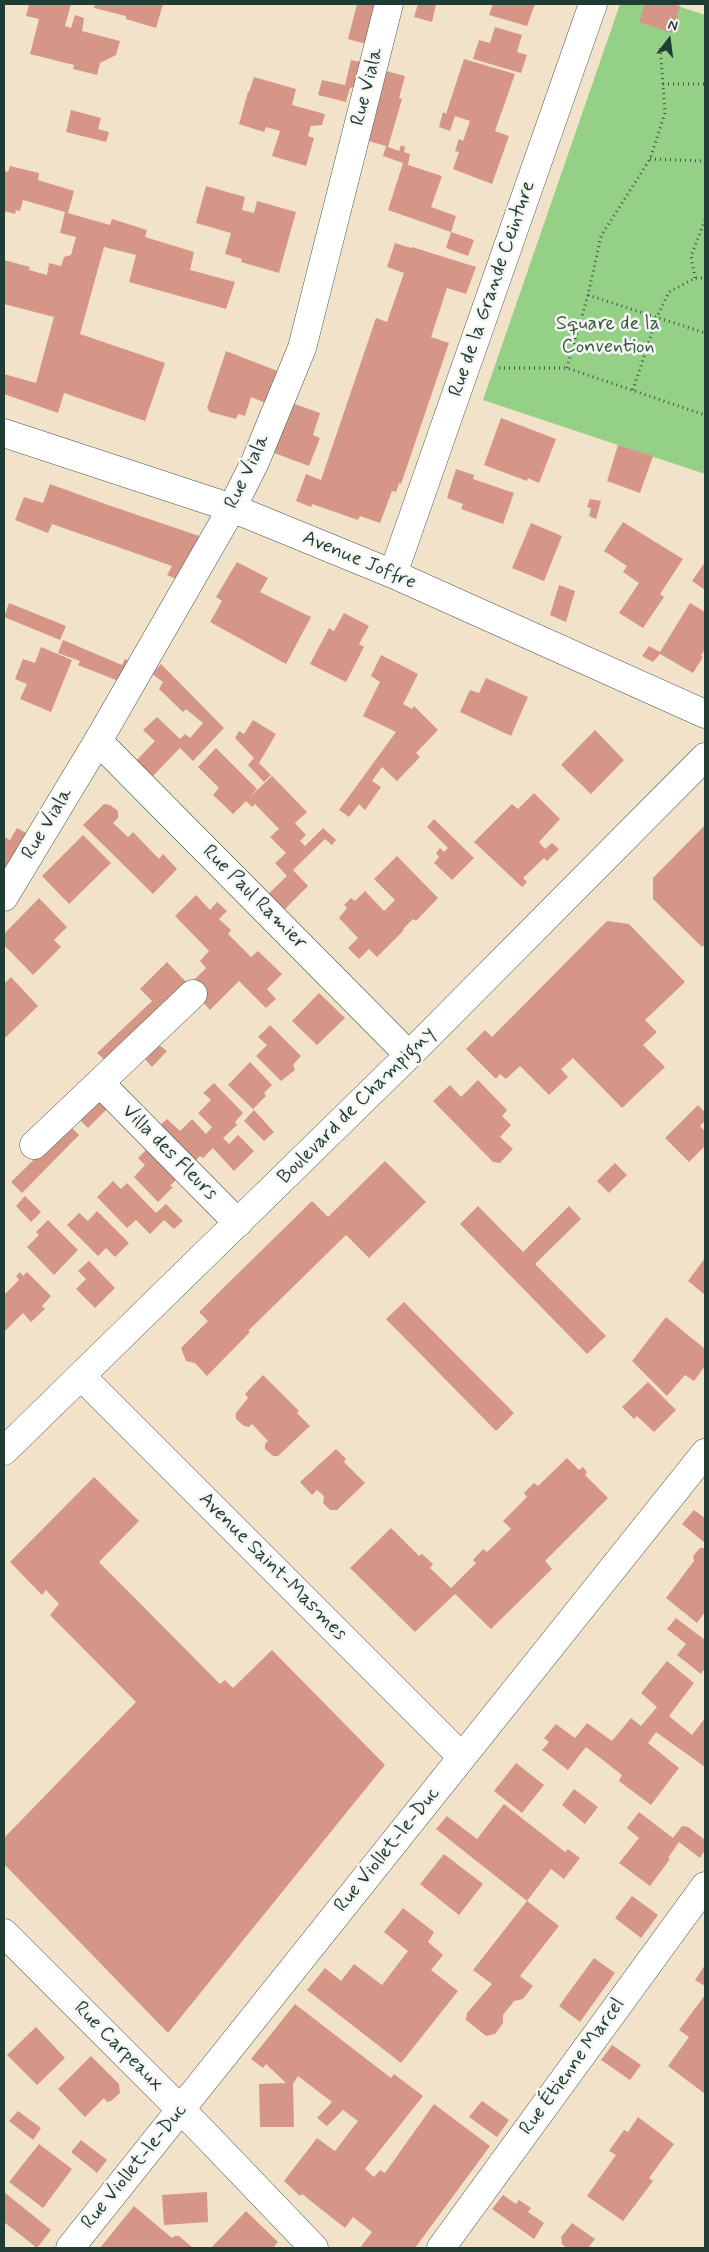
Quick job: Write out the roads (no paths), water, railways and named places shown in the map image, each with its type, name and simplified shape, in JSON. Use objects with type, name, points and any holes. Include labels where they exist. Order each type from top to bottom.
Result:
[{"type":"street","name":"Rue Viala","points":[[4,897],[98,740],[232,508],[255,462],[302,348],[389,4]]},
{"type":"street","name":"Rue de la Grande Ceinture","points":[[393,574],[593,4]]},
{"type":"street","name":"Avenue Joffre","points":[[4,433],[232,508],[393,574],[705,714]]},
{"type":"street","name":"Rue Paul Ramier","points":[[98,740],[409,1055]]},
{"type":"street","name":"Boulevard de Champigny","points":[[4,1451],[409,1055],[705,757]]},
{"type":"street","points":[[34,1145],[193,994]]},
{"type":"street","name":"Villa des Fleurs","points":[[100,1083],[238,1223]]},
{"type":"street","name":"Avenue Saint-Masmes","points":[[81,1376],[462,1757]]},
{"type":"street","name":"Rue Viollet-le-Duc","points":[[70,2248],[705,1452]]},
{"type":"street","name":"Rue Étienne Marcel","points":[[441,2248],[705,1886]]},
{"type":"street","name":"Rue Carpeaux","points":[[4,1933],[181,2110],[314,2248]]},
{"type":"park label","name":"Square de la Convention","points":[[608,336]]}]
